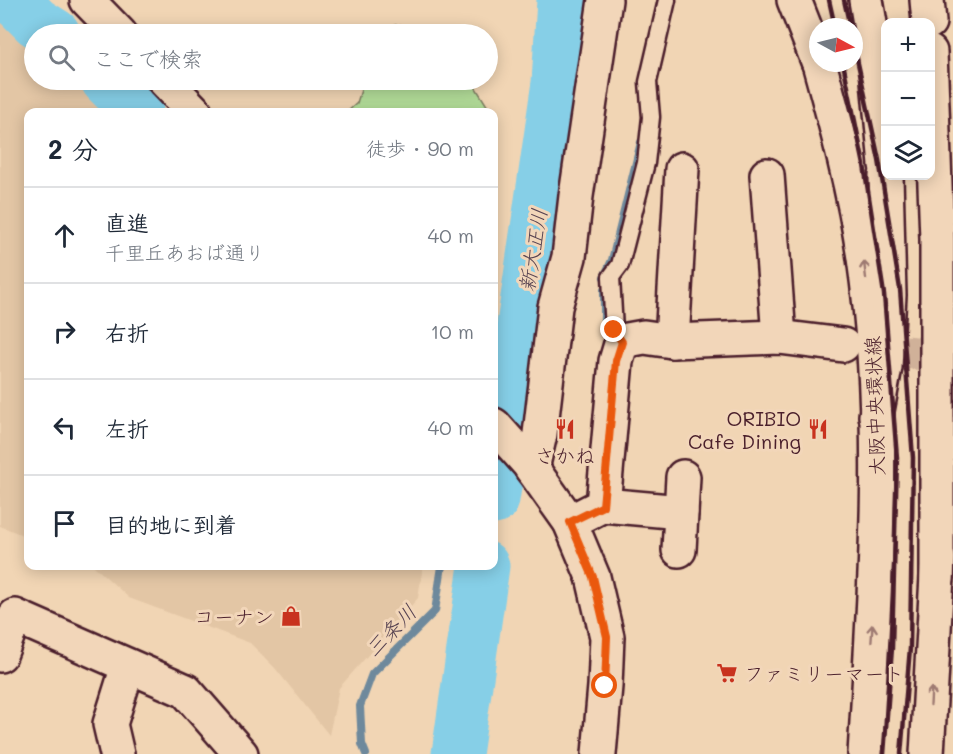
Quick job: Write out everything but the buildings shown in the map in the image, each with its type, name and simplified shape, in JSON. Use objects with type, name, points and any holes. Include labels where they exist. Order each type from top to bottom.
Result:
[{"type":"main road","points":[[87,0],[110,24]]},
{"type":"main road","points":[[530,466],[540,434],[555,307],[569,257],[605,0]]},
{"type":"main road","name":"大阪中央環状線","points":[[794,0],[809,39]]},
{"type":"main road","points":[[866,0],[876,59],[882,126]]},
{"type":"main road","name":"大阪中央環状線","points":[[821,72],[844,153],[861,239],[870,312],[876,416],[877,567],[865,754]]},
{"type":"main road","points":[[931,72],[937,239],[937,579]]},
{"type":"main road","points":[[174,90],[191,108]]},
{"type":"main road","points":[[672,340],[682,169]]},
{"type":"main road","points":[[767,175],[779,337]]},
{"type":"main road","points":[[876,416],[885,367],[889,295],[886,180]]},
{"type":"main road","points":[[603,506],[616,361],[622,342],[644,337],[672,340],[779,337],[843,345]]},
{"type":"main road","points":[[927,754],[953,351]]},
{"type":"main road","points":[[498,430],[530,466],[570,522],[593,577],[607,637],[599,754]]},
{"type":"main road","points":[[679,550],[683,477]]},
{"type":"main road","points":[[570,522],[603,506],[681,512]]},
{"type":"main road","points":[[0,656],[7,612],[186,691],[240,754]]},
{"type":"main road","points":[[117,754],[110,724],[128,666]]},
{"type":"lane","points":[[622,342],[614,330],[611,277],[620,265],[646,163],[651,117],[648,82],[667,0]]},
{"type":"shaded area","points":[[0,0],[3,0],[27,24],[24,24],[24,90],[92,90],[110,108],[24,108],[24,535],[0,526]]},
{"type":"shaded area","points":[[98,570],[422,570],[418,598],[339,688],[329,735],[275,668],[250,643],[129,598]]},
{"type":"green space","points":[[361,90],[477,90],[488,108],[351,108],[357,103]]},
{"type":"waterway","points":[[14,0],[39,24]]},
{"type":"waterway","name":"新大正川","points":[[498,474],[557,83],[562,0]]},
{"type":"waterway","points":[[116,90],[134,108]]},
{"type":"waterway","points":[[604,277],[612,260],[641,142]]},
{"type":"waterway","points":[[604,290],[604,325],[610,335]]},
{"type":"waterway","name":"三条川","points":[[366,754],[362,744],[360,706],[372,674],[435,611],[441,570]]},
{"type":"waterway","name":"新大正川","points":[[457,754],[483,570]]},
{"type":"tunnel","points":[[856,347],[953,357]]},
{"type":"railway","points":[[829,0],[833,18]]},
{"type":"railway","points":[[844,0],[848,18]]},
{"type":"railway","points":[[845,72],[864,165],[884,294],[897,458],[892,648],[884,754]]},
{"type":"railway","points":[[860,72],[879,160],[900,289],[913,458],[910,648],[901,754]]},
{"type":"place","name":"さかね","points":[[565,429]]},
{"type":"place","name":"ORIBIO Cafe Dining","points":[[818,429]]},
{"type":"place","name":"コーナン","points":[[291,616]]},
{"type":"place","name":"ファミリーマート","points":[[727,673]]},
{"type":"route","points":[[605,686],[607,637],[593,577],[570,522],[603,506],[616,361],[622,342],[614,330]]}]
